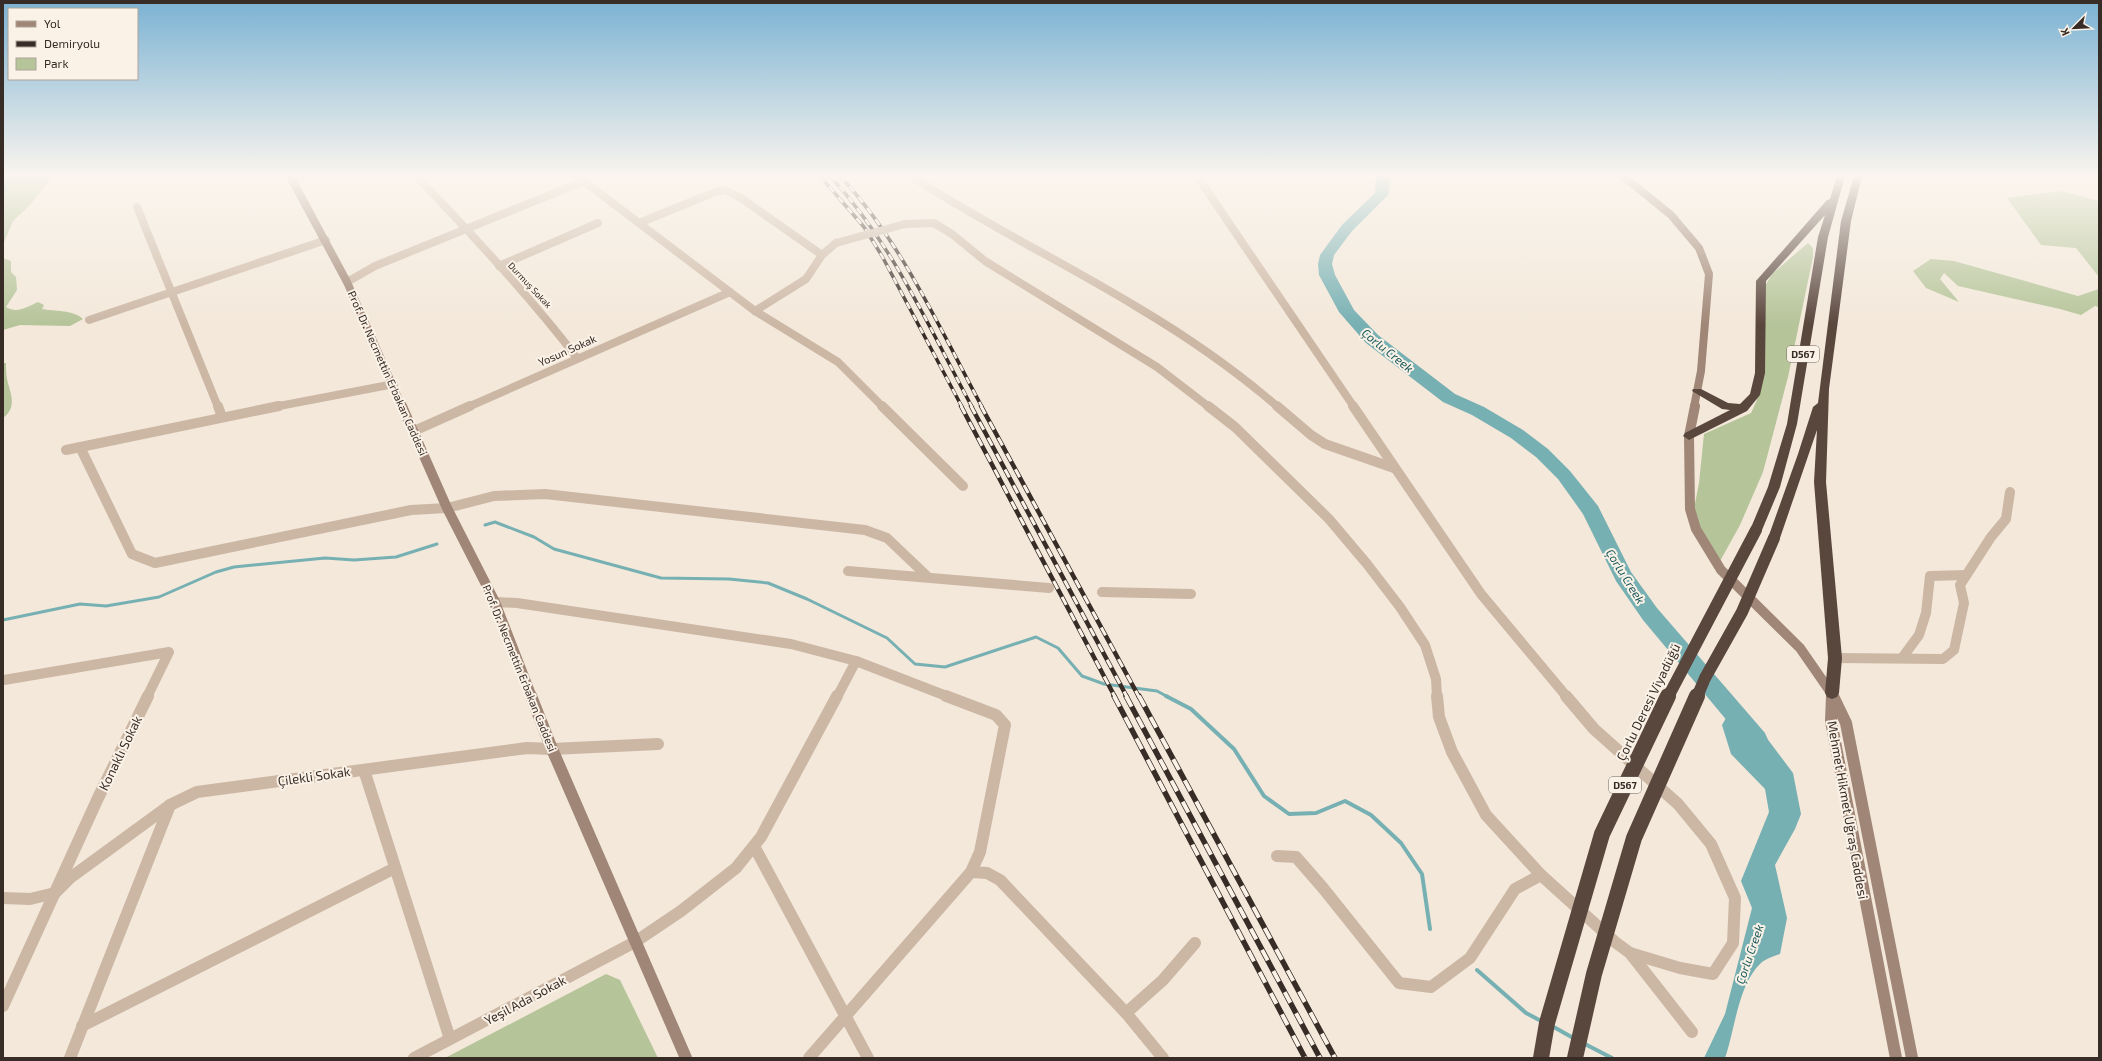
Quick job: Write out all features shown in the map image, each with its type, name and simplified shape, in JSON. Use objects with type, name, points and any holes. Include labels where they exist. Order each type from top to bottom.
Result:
[{"type":"highway","points":[[1689,436],[1743,408],[1755,395],[1760,373],[1762,281],[1811,226]]},
{"type":"highway","name":"Çorlu Deresi Viyadüğü","points":[[1541,1058],[1547,1023],[1602,834],[1674,682],[1756,530],[1774,487],[1792,424],[1823,237],[1826,226]]},
{"type":"highway","name":"D567","points":[[1575,1058],[1594,974],[1634,838],[1705,678],[1742,612],[1774,538],[1804,454],[1824,389],[1845,226]]},
{"type":"highway","points":[[1824,389],[1820,482],[1835,658],[1832,694]]},
{"type":"highway","points":[[1697,391],[1726,406],[1743,408]]},
{"type":"street","points":[[145,226],[173,292],[222,417]]},
{"type":"street","name":"Prof. Dr. Necmettin Erbakan Caddesi","points":[[318,226],[347,282],[394,384],[447,508],[495,602],[552,749],[686,1058]]},
{"type":"street","name":"Durmuş Sokak","points":[[464,226],[545,316],[577,358]]},
{"type":"street","points":[[347,282],[375,266],[478,226]]},
{"type":"street","points":[[499,266],[592,226]]},
{"type":"street","points":[[642,226],[755,311],[838,362],[963,486]]},
{"type":"street","points":[[781,226],[822,255]]},
{"type":"street","points":[[755,311],[806,279],[822,255],[836,243],[900,226]]},
{"type":"street","points":[[938,226],[952,234],[985,261],[1157,367],[1235,427],[1329,520],[1367,564],[1400,607],[1425,645],[1436,679],[1439,717],[1452,752],[1486,815],[1541,875],[1615,942],[1630,953],[1692,1032]]},
{"type":"street","points":[[993,226],[1138,307],[1244,378],[1311,435],[1325,444],[1394,468]]},
{"type":"street","points":[[1230,226],[1481,594],[1532,657],[1594,729],[1678,804],[1711,844],[1735,898],[1733,943],[1713,974],[1680,968],[1630,953]]},
{"type":"street","points":[[1680,226],[1699,248],[1709,274],[1701,371],[1689,436],[1690,510],[1696,529],[1720,570],[1800,648],[1832,694]]},
{"type":"street","points":[[89,320],[326,240]]},
{"type":"street","name":"Yosun Sokak","points":[[414,430],[730,292]]},
{"type":"street","points":[[66,450],[222,417],[394,384]]},
{"type":"street","points":[[80,447],[132,554],[155,563],[411,510],[447,508],[494,496],[545,494],[865,530],[888,538],[928,577]]},
{"type":"street","points":[[1835,658],[1943,659],[1954,650],[1964,603],[1960,585],[1991,537],[2006,519],[2010,492]]},
{"type":"street","points":[[848,571],[1049,588]]},
{"type":"street","points":[[1902,658],[1919,635],[1926,614],[1930,576],[1966,575]]},
{"type":"street","points":[[1102,592],[1191,594]]},
{"type":"street","points":[[495,602],[525,604],[791,644],[856,661],[996,715],[1004,725],[980,852],[971,872],[809,1058]]},
{"type":"street","name":"Konaklı Sokak","points":[[3,1006],[54,893],[169,652],[4,680]]},
{"type":"street","name":"Yeşil Ada Sokak","points":[[414,1058],[635,942],[681,911],[736,868],[761,836],[856,661]]},
{"type":"street","name":"Mehmet Hikmet Uğraş Caddesi","points":[[1832,694],[1831,721],[1874,951],[1896,1058]]},
{"type":"street","name":"Mehmet Hikmet Uğraş Caddesi","points":[[1832,694],[1846,723],[1912,1058]]},
{"type":"street","name":"Çilekli Sokak","points":[[3,898],[30,899],[54,893],[70,878],[170,805],[197,792],[527,748],[552,749],[658,744]]},
{"type":"street","points":[[364,770],[450,1040]]},
{"type":"street","points":[[70,1058],[170,805]]},
{"type":"street","points":[[754,846],[868,1058]]},
{"type":"street","points":[[1277,856],[1296,857],[1317,879],[1381,964],[1399,983],[1431,987],[1470,958],[1515,889],[1541,875]]},
{"type":"street","points":[[82,1026],[395,868]]},
{"type":"street","points":[[971,872],[987,873],[1000,880],[1126,1013],[1163,1058]]},
{"type":"street","points":[[1126,1013],[1163,980],[1195,943]]},
{"type":"green space","points":[[3,226],[11,226],[3,245]]},
{"type":"green space","points":[[2027,226],[2099,226],[2099,277],[2076,248],[2041,245]]},
{"type":"green space","points":[[1808,243],[1813,248],[1813,257],[1788,377],[1763,472],[1740,525],[1719,563],[1693,514],[1699,483],[1704,434],[1751,413],[1757,400],[1761,372],[1765,286],[1772,274]]},
{"type":"green space","points":[[3,258],[11,261],[11,272],[16,277],[17,290],[6,307],[18,310],[38,302],[44,305],[42,309],[69,312],[83,319],[70,326],[20,325],[3,330]]},
{"type":"green space","points":[[1931,259],[1954,261],[2078,296],[2099,289],[2099,307],[2095,306],[2081,315],[1958,286],[1944,273],[1940,279],[1959,302],[1926,288],[1913,271]]},
{"type":"green space","points":[[3,363],[6,363],[12,405],[8,414],[3,418]]},
{"type":"green space","points":[[606,974],[620,980],[658,1058],[445,1058]]},
{"type":"water","points":[[1729,717],[1742,721],[1763,733],[1793,773],[1801,814],[1795,829],[1775,865],[1787,918],[1780,954],[1761,963],[1753,972],[1747,983],[1738,1008],[1725,1058],[1704,1058],[1725,1014],[1752,908],[1741,881],[1769,812],[1765,789],[1731,754],[1722,725],[1726,718]]},
{"type":"waterway","name":"Çorlu Creek","points":[[1350,226],[1327,255],[1325,264],[1327,275],[1347,312],[1372,339],[1449,398],[1478,411],[1517,434],[1542,453],[1564,475],[1591,511],[1623,576],[1650,614],[1757,740]]},
{"type":"waterway","points":[[485,525],[495,522],[534,537],[554,549],[661,578],[729,579],[768,583],[807,599],[887,638],[915,664],[945,667],[1036,637],[1058,648],[1082,676],[1104,684],[1157,691],[1168,697]]},
{"type":"waterway","points":[[3,620],[80,604],[106,606],[159,597],[216,572],[234,567],[325,558],[354,560],[396,557],[437,544]]},
{"type":"waterway","points":[[1166,696],[1191,709],[1234,749],[1264,796],[1289,814],[1316,813],[1345,801],[1371,815],[1401,843],[1422,874],[1430,929]]},
{"type":"waterway","points":[[1477,970],[1526,1013],[1543,1022]]},
{"type":"waterway","points":[[1552,1026],[1575,1039]]},
{"type":"waterway","points":[[1583,1043],[1612,1058]]},
{"type":"railway","points":[[863,226],[882,256],[962,407]]},
{"type":"railway","points":[[869,226],[891,257],[925,316],[972,407]]},
{"type":"railway","points":[[880,226],[901,257],[935,317],[982,407]]},
{"type":"railway","points":[[961,406],[1115,697]]},
{"type":"railway","points":[[971,406],[1127,697]]},
{"type":"railway","points":[[981,406],[1139,697]]},
{"type":"railway","points":[[1114,696],[1305,1058]]},
{"type":"railway","points":[[1126,696],[1320,1058]]},
{"type":"railway","points":[[1139,696],[1335,1058]]}]
